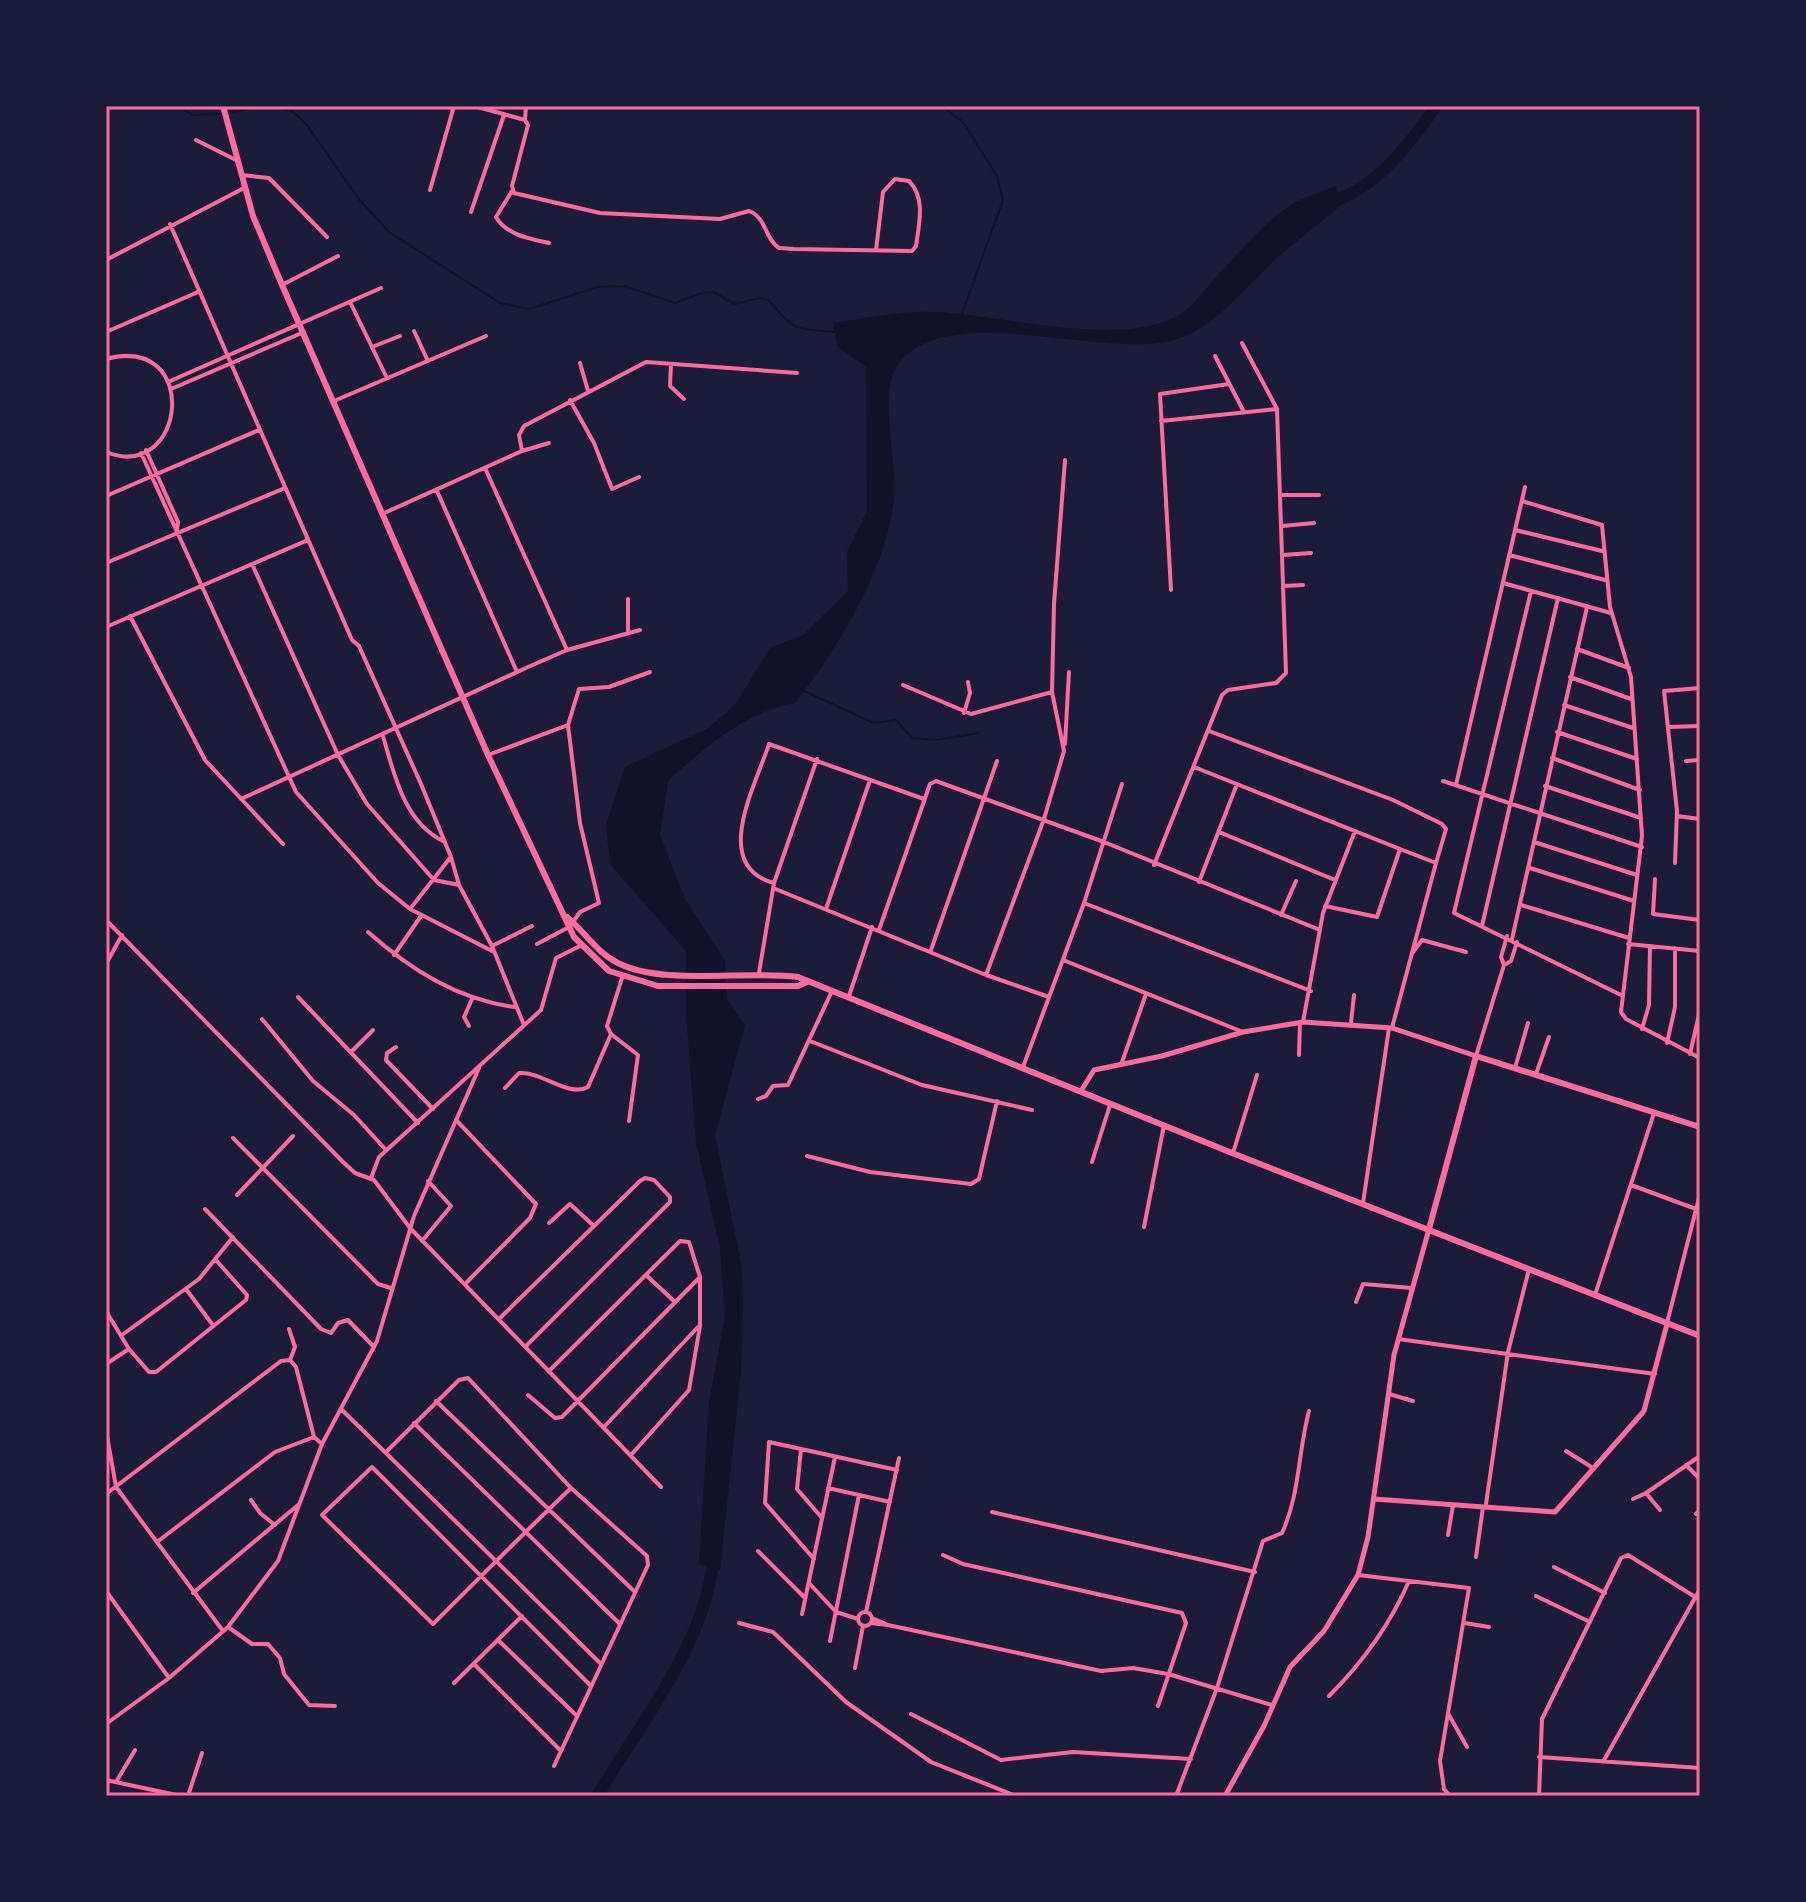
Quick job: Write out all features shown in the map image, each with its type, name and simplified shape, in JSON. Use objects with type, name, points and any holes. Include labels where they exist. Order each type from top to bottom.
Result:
[{"type":"main road","points":[[223,106],[244,188],[282,285],[488,755],[580,946],[594,960],[622,978],[658,986],[798,986],[807,982]]},
{"type":"main road","points":[[570,922],[599,951],[618,963],[658,974],[749,972],[798,977],[1232,1153],[1700,1336]]},
{"type":"main road","points":[[1429,1229],[1476,1056],[1700,1127]]},
{"type":"street","points":[[430,190],[454,106]]},
{"type":"street","points":[[474,106],[525,120]]},
{"type":"street","points":[[526,106],[526,140],[512,191],[496,217],[499,223],[522,237],[549,243]]},
{"type":"street","points":[[471,212],[504,115]]},
{"type":"street","points":[[196,140],[238,161]]},
{"type":"street","points":[[241,175],[269,178],[327,237]]},
{"type":"street","points":[[512,191],[600,213],[720,219],[749,211],[763,221],[769,238],[779,248],[909,251],[916,246],[920,198],[909,181],[895,179],[885,188],[876,250]]},
{"type":"street","points":[[106,260],[244,188]]},
{"type":"street","points":[[170,224],[259,430],[445,842],[459,885],[493,949],[514,1007],[524,1025]]},
{"type":"street","points":[[282,285],[338,256]]},
{"type":"street","points":[[168,382],[351,304],[381,288]]},
{"type":"street","points":[[106,332],[198,292]]},
{"type":"street","points":[[351,304],[386,376]]},
{"type":"street","points":[[414,331],[427,359]]},
{"type":"street","points":[[171,389],[304,332]]},
{"type":"street","points":[[372,347],[400,336]]},
{"type":"street","points":[[334,401],[386,376],[486,336]]},
{"type":"street","points":[[1154,865],[1224,692],[1276,683],[1284,678],[1277,409],[1242,343]]},
{"type":"street","points":[[106,359],[135,356],[150,362],[168,382],[173,415],[168,429],[143,452],[126,456],[106,452]]},
{"type":"street","points":[[1215,356],[1244,412]]},
{"type":"street","points":[[522,451],[519,435],[524,426],[646,362],[797,373]]},
{"type":"street","points":[[580,363],[588,391]]},
{"type":"street","points":[[671,364],[670,386],[684,399]]},
{"type":"street","points":[[1171,590],[1162,391],[1229,384]]},
{"type":"street","points":[[570,400],[594,443],[612,489],[639,477]]},
{"type":"street","points":[[1161,421],[1277,409]]},
{"type":"street","points":[[106,496],[259,430]]},
{"type":"street","points":[[382,514],[522,451],[549,443]]},
{"type":"street","points":[[143,452],[178,522],[176,532],[204,585],[296,792],[335,838],[410,909],[493,949]]},
{"type":"street","points":[[1064,747],[1052,692],[1065,460]]},
{"type":"street","points":[[485,468],[567,650]]},
{"type":"street","points":[[1456,785],[1525,487]]},
{"type":"street","points":[[106,563],[285,488]]},
{"type":"street","points":[[437,491],[517,672]]},
{"type":"street","points":[[1281,495],[1319,495]]},
{"type":"street","points":[[1522,501],[1601,522],[1611,613],[1629,668],[1640,790],[1642,847],[1621,995],[1622,1016],[1667,1043],[1700,1058]]},
{"type":"street","points":[[1282,526],[1314,523]]},
{"type":"street","points":[[1515,530],[1603,551]]},
{"type":"street","points":[[106,627],[308,540]]},
{"type":"street","points":[[1283,555],[1311,553]]},
{"type":"street","points":[[1509,555],[1605,580]]},
{"type":"street","points":[[252,564],[338,755],[367,804],[434,880],[459,885]]},
{"type":"street","points":[[1503,583],[1611,613]]},
{"type":"street","points":[[1283,586],[1303,585]]},
{"type":"street","points":[[1531,591],[1454,913],[1621,995]]},
{"type":"street","points":[[1482,926],[1558,598]]},
{"type":"street","points":[[628,599],[628,633]]},
{"type":"street","points":[[1504,965],[1511,961],[1512,939],[1587,607]]},
{"type":"street","points":[[130,616],[205,760],[283,844]]},
{"type":"street","points":[[241,799],[289,775],[396,731],[464,696],[567,650],[640,630]]},
{"type":"street","points":[[1577,649],[1629,668]]},
{"type":"street","points":[[537,944],[580,912],[599,903],[580,823],[568,725],[579,689],[609,687],[650,672]]},
{"type":"street","points":[[986,975],[1044,819],[1064,747],[1069,672]]},
{"type":"street","points":[[1570,677],[1631,699]]},
{"type":"street","points":[[964,713],[970,693],[968,682]]},
{"type":"street","points":[[903,685],[964,713],[982,714],[1052,692]]},
{"type":"street","points":[[1675,863],[1677,816],[1664,691],[1700,688]]},
{"type":"street","points":[[1564,705],[1633,728]]},
{"type":"street","points":[[488,755],[568,725]]},
{"type":"street","points":[[1668,727],[1700,726]]},
{"type":"street","points":[[1209,731],[1393,800],[1442,824],[1446,829],[1390,1028],[1363,1203]]},
{"type":"street","points":[[1557,732],[1637,759]]},
{"type":"street","points":[[383,736],[405,800],[419,825],[445,842]]},
{"type":"street","points":[[925,799],[769,744],[745,816],[740,847],[749,870],[774,886],[986,975],[1049,997]]},
{"type":"street","points":[[1552,758],[1640,790]]},
{"type":"street","points":[[759,973],[774,886],[817,759]]},
{"type":"street","points":[[1686,761],[1700,760]]},
{"type":"street","points":[[931,950],[997,761]]},
{"type":"street","points":[[1194,767],[1436,863]]},
{"type":"street","points":[[826,909],[870,780]]},
{"type":"street","points":[[879,930],[930,784],[936,781],[1104,842],[1154,865],[1320,930]]},
{"type":"street","points":[[1443,781],[1642,847]]},
{"type":"street","points":[[1023,1067],[1084,903],[1122,784]]},
{"type":"street","points":[[1199,882],[1237,784]]},
{"type":"street","points":[[1545,786],[1641,818]]},
{"type":"street","points":[[1677,816],[1700,819]]},
{"type":"street","points":[[1299,1055],[1302,1022],[1311,991],[1325,906],[1355,831]]},
{"type":"street","points":[[1219,832],[1336,880]]},
{"type":"street","points":[[1534,842],[1637,875]]},
{"type":"street","points":[[1325,906],[1377,917],[1400,849]]},
{"type":"street","points":[[410,909],[451,857]]},
{"type":"street","points":[[1530,868],[1634,901]]},
{"type":"street","points":[[1655,879],[1653,914],[1700,920]]},
{"type":"street","points":[[1281,915],[1296,881]]},
{"type":"street","points":[[1084,903],[1311,991]]},
{"type":"street","points":[[1521,905],[1628,941],[1700,951]]},
{"type":"street","points":[[394,955],[421,916]]},
{"type":"street","points":[[106,920],[343,1162],[355,1173],[371,1178],[422,1241],[661,1487]]},
{"type":"street","points":[[493,949],[532,926]]},
{"type":"street","points":[[849,996],[872,927]]},
{"type":"street","points":[[368,932],[394,955],[438,983],[473,997],[514,1007]]},
{"type":"street","points":[[106,964],[122,935]]},
{"type":"street","points":[[1081,1091],[1089,1073],[1243,1032],[1302,1022],[1390,1028],[1476,1056],[1504,965],[1501,957],[1512,939]]},
{"type":"street","points":[[1413,952],[1422,940],[1466,952]]},
{"type":"street","points":[[371,1178],[379,1157],[541,1010],[556,958],[580,946]]},
{"type":"street","points":[[1642,1029],[1649,1005],[1650,946]]},
{"type":"street","points":[[1667,1043],[1675,1007],[1675,948]]},
{"type":"street","points":[[1063,960],[1243,1032]]},
{"type":"street","points":[[622,978],[607,1026],[611,1034],[635,1049],[638,1055],[629,1121]]},
{"type":"street","points":[[758,1099],[766,1096],[773,1086],[788,1085],[832,990]]},
{"type":"street","points":[[1121,1065],[1146,994]]},
{"type":"street","points":[[1351,1023],[1354,995]]},
{"type":"street","points":[[298,997],[418,1123]]},
{"type":"street","points":[[469,1026],[464,1017],[473,997]]},
{"type":"street","points":[[1690,1054],[1700,1010]]},
{"type":"street","points":[[262,1019],[313,1081],[354,1115],[387,1151]]},
{"type":"street","points":[[1515,1068],[1528,1023]]},
{"type":"street","points":[[351,1052],[373,1030]]},
{"type":"street","points":[[505,1088],[519,1073],[527,1072],[582,1090],[588,1087],[611,1034]]},
{"type":"street","points":[[1536,1074],[1549,1037]]},
{"type":"street","points":[[810,1041],[922,1085],[1032,1110]]},
{"type":"street","points":[[396,1047],[387,1053],[386,1060],[433,1109]]},
{"type":"street","points":[[106,1724],[169,1678],[228,1627],[278,1561],[322,1444],[374,1347],[410,1228],[479,1068]]},
{"type":"street","points":[[1232,1153],[1257,1075]]},
{"type":"street","points":[[807,1156],[894,1176],[971,1184],[979,1179],[997,1101]]},
{"type":"street","points":[[1092,1162],[1111,1102]]},
{"type":"street","points":[[1595,1295],[1654,1113]]},
{"type":"street","points":[[456,1120],[536,1204],[530,1218],[466,1283]]},
{"type":"street","points":[[1144,1227],[1164,1125]]},
{"type":"street","points":[[237,1195],[293,1136]]},
{"type":"street","points":[[233,1138],[378,1284],[391,1288]]},
{"type":"street","points":[[500,1318],[645,1178],[654,1180],[670,1197],[526,1346]]},
{"type":"street","points":[[422,1241],[451,1206],[428,1181]]},
{"type":"street","points":[[1631,1185],[1696,1209]]},
{"type":"street","points":[[1374,1499],[1485,1504],[1555,1512],[1644,1411],[1700,1194]]},
{"type":"street","points":[[549,1223],[570,1204],[594,1226]]},
{"type":"street","points":[[205,1209],[321,1329],[331,1333],[338,1323],[348,1320],[374,1347]]},
{"type":"street","points":[[1225,1796],[1290,1667],[1324,1631],[1358,1575],[1374,1499],[1398,1339],[1429,1229]]},
{"type":"street","points":[[122,1335],[186,1289],[233,1236]]},
{"type":"street","points":[[550,1370],[685,1239],[689,1242],[700,1277],[700,1326],[689,1390],[631,1455]]},
{"type":"street","points":[[106,1311],[129,1349],[149,1372],[156,1372],[247,1297],[215,1259]]},
{"type":"street","points":[[1476,1557],[1508,1352],[1529,1269]]},
{"type":"street","points":[[646,1275],[675,1302]]},
{"type":"street","points":[[528,1395],[558,1419],[700,1277]]},
{"type":"street","points":[[1356,1302],[1363,1284],[1412,1288]]},
{"type":"street","points":[[186,1289],[212,1324]]},
{"type":"street","points":[[604,1427],[700,1326]]},
{"type":"street","points":[[289,1329],[295,1347],[290,1360]]},
{"type":"street","points":[[1398,1339],[1655,1374]]},
{"type":"street","points":[[106,1364],[129,1349]]},
{"type":"street","points":[[290,1360],[296,1367],[314,1437],[322,1444]]},
{"type":"street","points":[[106,1494],[281,1361],[290,1360]]},
{"type":"street","points":[[386,1452],[459,1380],[468,1378],[571,1488],[647,1556],[648,1565],[554,1766]]},
{"type":"street","points":[[1389,1394],[1413,1401]]},
{"type":"street","points":[[436,1401],[635,1592]]},
{"type":"street","points":[[341,1409],[601,1664]]},
{"type":"street","points":[[1176,1796],[1217,1688],[1263,1541],[1282,1533],[1286,1525],[1297,1489],[1309,1411]]},
{"type":"street","points":[[414,1423],[620,1624]]},
{"type":"street","points":[[106,1430],[116,1487],[223,1631]]},
{"type":"street","points":[[156,1542],[275,1452],[314,1437]]},
{"type":"street","points":[[814,1559],[765,1503],[769,1442],[897,1470]]},
{"type":"street","points":[[801,1449],[797,1489],[822,1518]]},
{"type":"street","points":[[1566,1451],[1593,1468]]},
{"type":"street","points":[[1633,1499],[1700,1456]]},
{"type":"street","points":[[802,1614],[835,1457]]},
{"type":"street","points":[[858,1619],[866,1612],[899,1458]]},
{"type":"street","points":[[1686,1465],[1700,1479]]},
{"type":"street","points":[[571,1488],[497,1559],[481,1575],[433,1624],[322,1515],[372,1467],[481,1575],[591,1686]]},
{"type":"street","points":[[828,1488],[890,1502]]},
{"type":"street","points":[[1646,1493],[1660,1510]]},
{"type":"street","points":[[830,1641],[859,1495]]},
{"type":"street","points":[[251,1500],[275,1525]]},
{"type":"street","points":[[193,1593],[302,1503]]},
{"type":"street","points":[[1448,1535],[1454,1503]]},
{"type":"street","points":[[992,1512],[1255,1572]]},
{"type":"street","points":[[758,1551],[805,1598]]},
{"type":"street","points":[[943,1555],[963,1564],[1182,1613],[1186,1623],[1158,1706]]},
{"type":"street","points":[[1539,1796],[1542,1719],[1624,1555],[1700,1600]]},
{"type":"street","points":[[1554,1567],[1605,1593]]},
{"type":"street","points":[[1358,1575],[1469,1588],[1440,1761],[1444,1789],[1450,1796]]},
{"type":"street","points":[[1329,1696],[1350,1675],[1385,1628],[1409,1581]]},
{"type":"street","points":[[809,1583],[836,1612],[858,1619],[863,1626],[855,1668]]},
{"type":"street","points":[[1603,1762],[1700,1589]]},
{"type":"street","points":[[106,1591],[169,1678]]},
{"type":"street","points":[[1536,1596],[1590,1622]]},
{"type":"street","points":[[866,1612],[872,1621],[888,1625],[1101,1671],[1133,1668],[1168,1674],[1272,1705]]},
{"type":"street","points":[[454,1683],[522,1616]]},
{"type":"street","points":[[863,1626],[872,1621]]},
{"type":"street","points":[[739,1623],[773,1632],[846,1702],[931,1762],[1016,1796]]},
{"type":"street","points":[[1465,1623],[1489,1627]]},
{"type":"street","points":[[228,1627],[252,1644],[268,1644],[280,1658],[284,1674],[309,1705],[335,1706]]},
{"type":"street","points":[[498,1640],[577,1716]]},
{"type":"street","points":[[474,1664],[561,1751]]},
{"type":"street","points":[[1447,1713],[1467,1747]]},
{"type":"street","points":[[911,1714],[1001,1760],[1073,1752],[1191,1759]]},
{"type":"street","points":[[116,1783],[129,1767],[135,1750]]},
{"type":"street","points":[[188,1796],[202,1753]]},
{"type":"street","points":[[1539,1757],[1700,1768]]},
{"type":"street","points":[[106,1780],[181,1796]]},
{"type":"shaded area","points":[[1336,186],[1340,206],[1275,260],[1215,318],[1187,336],[1141,344],[985,333],[949,336],[919,346],[897,366],[892,378],[889,411],[894,498],[890,525],[871,580],[843,633],[795,703],[777,707],[743,722],[711,744],[668,781],[660,835],[685,899],[725,961],[727,999],[745,1025],[715,1135],[741,1263],[741,1372],[720,1570],[699,1564],[709,1402],[725,1316],[720,1248],[696,1142],[686,1012],[686,951],[610,864],[606,825],[625,767],[707,729],[735,705],[770,648],[803,635],[848,591],[847,552],[867,511],[866,367],[837,346],[833,323],[923,312],[1093,330],[1153,325],[1188,309],[1274,217],[1301,200]]},
{"type":"waterway","points":[[178,106],[193,115],[222,114]]},
{"type":"waterway","points":[[228,113],[259,106]]},
{"type":"waterway","points":[[276,106],[292,111],[306,124],[358,198],[389,232],[500,303],[529,309],[597,287],[625,286],[675,303],[705,292],[715,293],[735,304],[765,299],[796,327],[835,332]]},
{"type":"waterway","points":[[942,106],[963,122],[997,176],[1003,200],[961,316]]},
{"type":"waterway","points":[[1327,203],[1344,197],[1375,177],[1403,150],[1436,106]]},
{"type":"waterway","points":[[804,691],[874,723],[896,720],[912,738],[937,740],[979,733]]},
{"type":"waterway","points":[[597,1796],[652,1710],[686,1649],[709,1586],[714,1553]]}]
